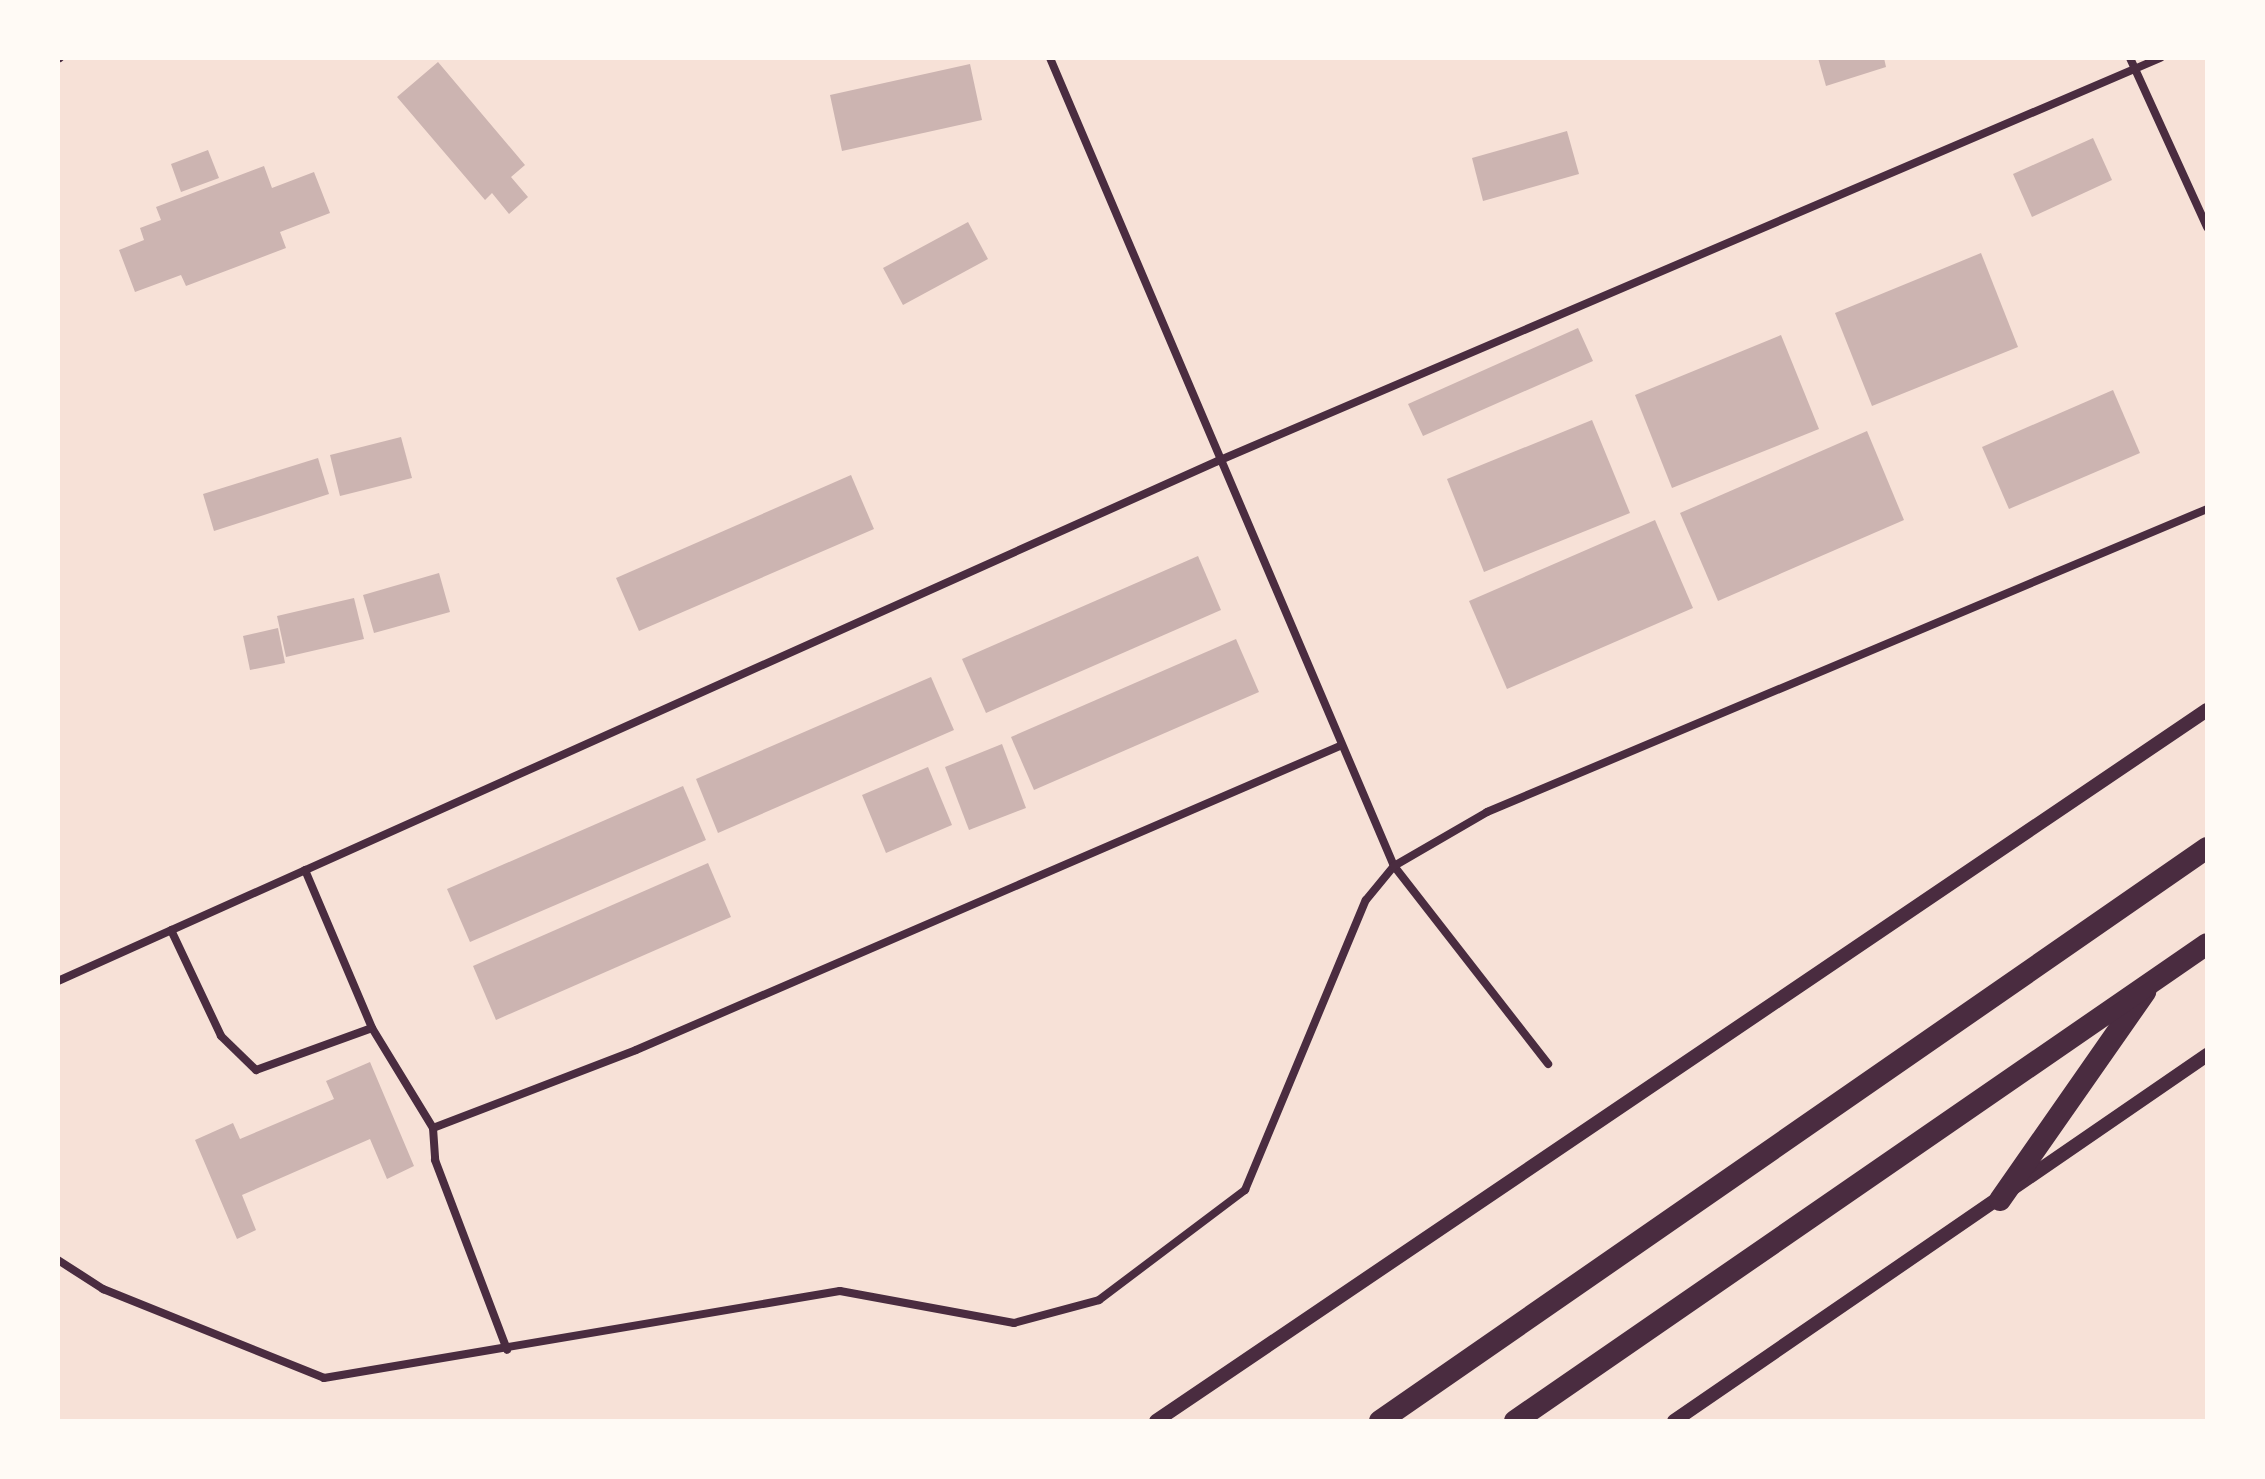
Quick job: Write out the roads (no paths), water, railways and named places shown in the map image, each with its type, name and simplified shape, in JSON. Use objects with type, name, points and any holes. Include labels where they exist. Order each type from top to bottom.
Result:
[{"type":"highway","points":[[1380,1421],[2207,848]]},
{"type":"highway","points":[[1515,1421],[2207,944]]},
{"type":"highway","points":[[2000,1200],[2153,982]]},
{"type":"street","points":[[1050,58],[1218,461],[1394,866],[1548,1064]]},
{"type":"street","points":[[2130,58],[2207,227]]},
{"type":"street","points":[[58,981],[1218,461],[2160,58]]},
{"type":"street","points":[[58,1260],[103,1289],[324,1378],[507,1350],[840,1291],[1014,1323],[1099,1300],[1245,1190],[1366,900],[1394,866],[1487,812],[2207,509]]},
{"type":"street","points":[[1156,1421],[2207,710]]},
{"type":"street","points":[[433,1128],[636,1050],[1342,745]]},
{"type":"street","points":[[305,870],[372,1028],[433,1128],[435,1160],[507,1350]]},
{"type":"street","points":[[171,930],[221,1036],[256,1070],[372,1028]]},
{"type":"street","points":[[1674,1421],[2207,1055]]}]
